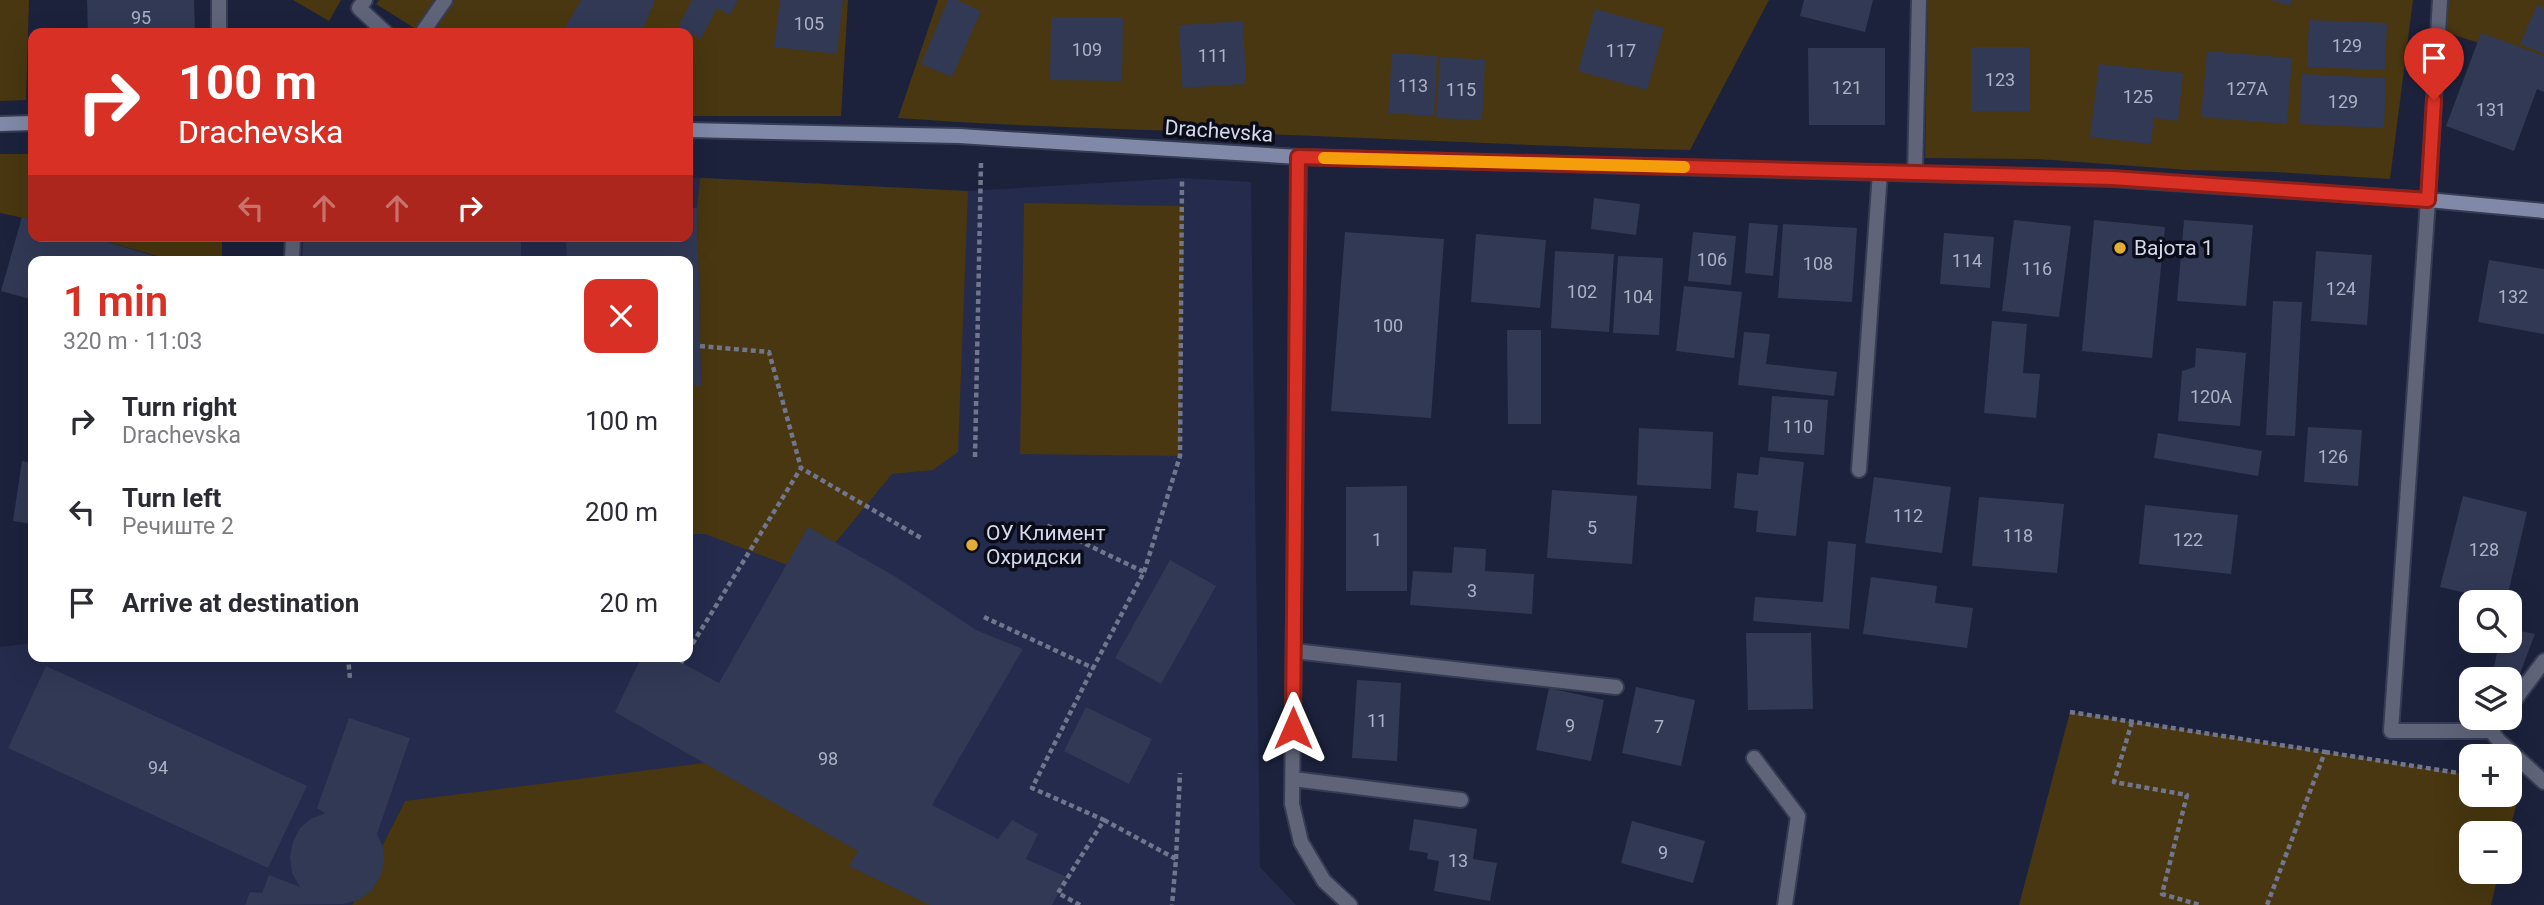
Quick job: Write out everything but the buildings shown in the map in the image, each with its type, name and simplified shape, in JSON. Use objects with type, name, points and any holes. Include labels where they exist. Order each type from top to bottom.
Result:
[{"type":"main road","points":[[0,124],[28,123]]},
{"type":"main road","name":"Drachevska","points":[[693,130],[982,138],[1298,157],[2112,178],[2428,200],[2544,211]]},
{"type":"street","points":[[219,0],[219,28]]},
{"type":"street","points":[[365,0],[359,8],[381,28]]},
{"type":"street","points":[[425,28],[445,0]]},
{"type":"street","points":[[1915,173],[1919,0]]},
{"type":"street","points":[[2440,0],[2391,731],[2491,731],[2544,782]]},
{"type":"street","points":[[1298,157],[1292,804],[1301,842],[1324,881],[1350,905]]},
{"type":"street","points":[[1859,470],[1880,172]]},
{"type":"street","points":[[1294,651],[1616,687]]},
{"type":"street","points":[[2522,690],[2544,661]]},
{"type":"street","points":[[1754,758],[1798,816],[1784,905]]},
{"type":"street","points":[[1293,779],[1461,800]]},
{"type":"path","points":[[975,457],[982,138]]},
{"type":"path","points":[[1176,859],[1104,820],[1032,788],[1144,572],[1180,456],[1182,178]]},
{"type":"path","points":[[700,346],[769,352],[801,468],[921,538]]},
{"type":"path","points":[[693,643],[801,468]]},
{"type":"path","points":[[1046,525],[1144,572]]},
{"type":"path","points":[[984,617],[1093,668]]},
{"type":"path","points":[[349,662],[350,679]]},
{"type":"path","points":[[2070,712],[2459,773]]},
{"type":"path","points":[[2132,722],[2114,782],[2187,795],[2162,894],[2200,905]]},
{"type":"path","points":[[2267,905],[2325,752]]},
{"type":"path","points":[[1172,905],[1181,773]]},
{"type":"path","points":[[1080,905],[1058,893],[1104,820]]},
{"type":"shaded area","points":[[0,0],[29,0],[26,100],[0,101]]},
{"type":"shaded area","points":[[293,0],[341,0],[329,21]]},
{"type":"shaded area","points":[[379,0],[848,0],[841,116],[693,116],[693,28],[414,28],[376,4]]},
{"type":"shaded area","points":[[938,0],[1769,0],[1690,150],[1034,126],[898,118]]},
{"type":"shaded area","points":[[1928,0],[2413,0],[2390,179],[2188,170],[2038,159],[1925,158]]},
{"type":"shaded area","points":[[2448,0],[2544,0],[2544,63],[2441,31]]},
{"type":"shaded area","points":[[0,154],[28,154],[28,219],[0,213]]},
{"type":"shaded area","name":"ОУ Климент Охридски","points":[[693,177],[968,191],[1182,178],[1251,182],[1260,867],[1296,905],[990,905],[405,801],[352,905],[0,905],[0,647],[28,644],[28,662],[693,662],[693,256],[518,256],[516,242],[693,242]]},
{"type":"shaded area","points":[[700,178],[968,191],[958,452],[933,470],[892,474],[835,543],[808,528],[787,565],[705,534],[693,534],[693,386],[701,385],[697,208]]},
{"type":"shaded area","points":[[1024,203],[1184,206],[1180,456],[1020,454]]},
{"type":"shaded area","points":[[109,242],[222,242],[222,256],[157,256]]},
{"type":"shaded area","points":[[2070,712],[2459,773],[2459,807],[2516,807],[2512,821],[2459,821],[2459,884],[2496,884],[2491,905],[2019,905]]},
{"type":"shaded area","points":[[782,753],[990,905],[352,905],[405,801]]},
{"type":"slow traffic","points":[[1324,158],[1684,167]]},
{"type":"place","name":"Вајота 1","points":[[2120,248]]},
{"type":"place","name":"ОУ Климент Охридски","points":[[972,545]]},
{"type":"route","points":[[1293,728],[1298,157],[2112,178],[2428,200],[2434,100]]}]
